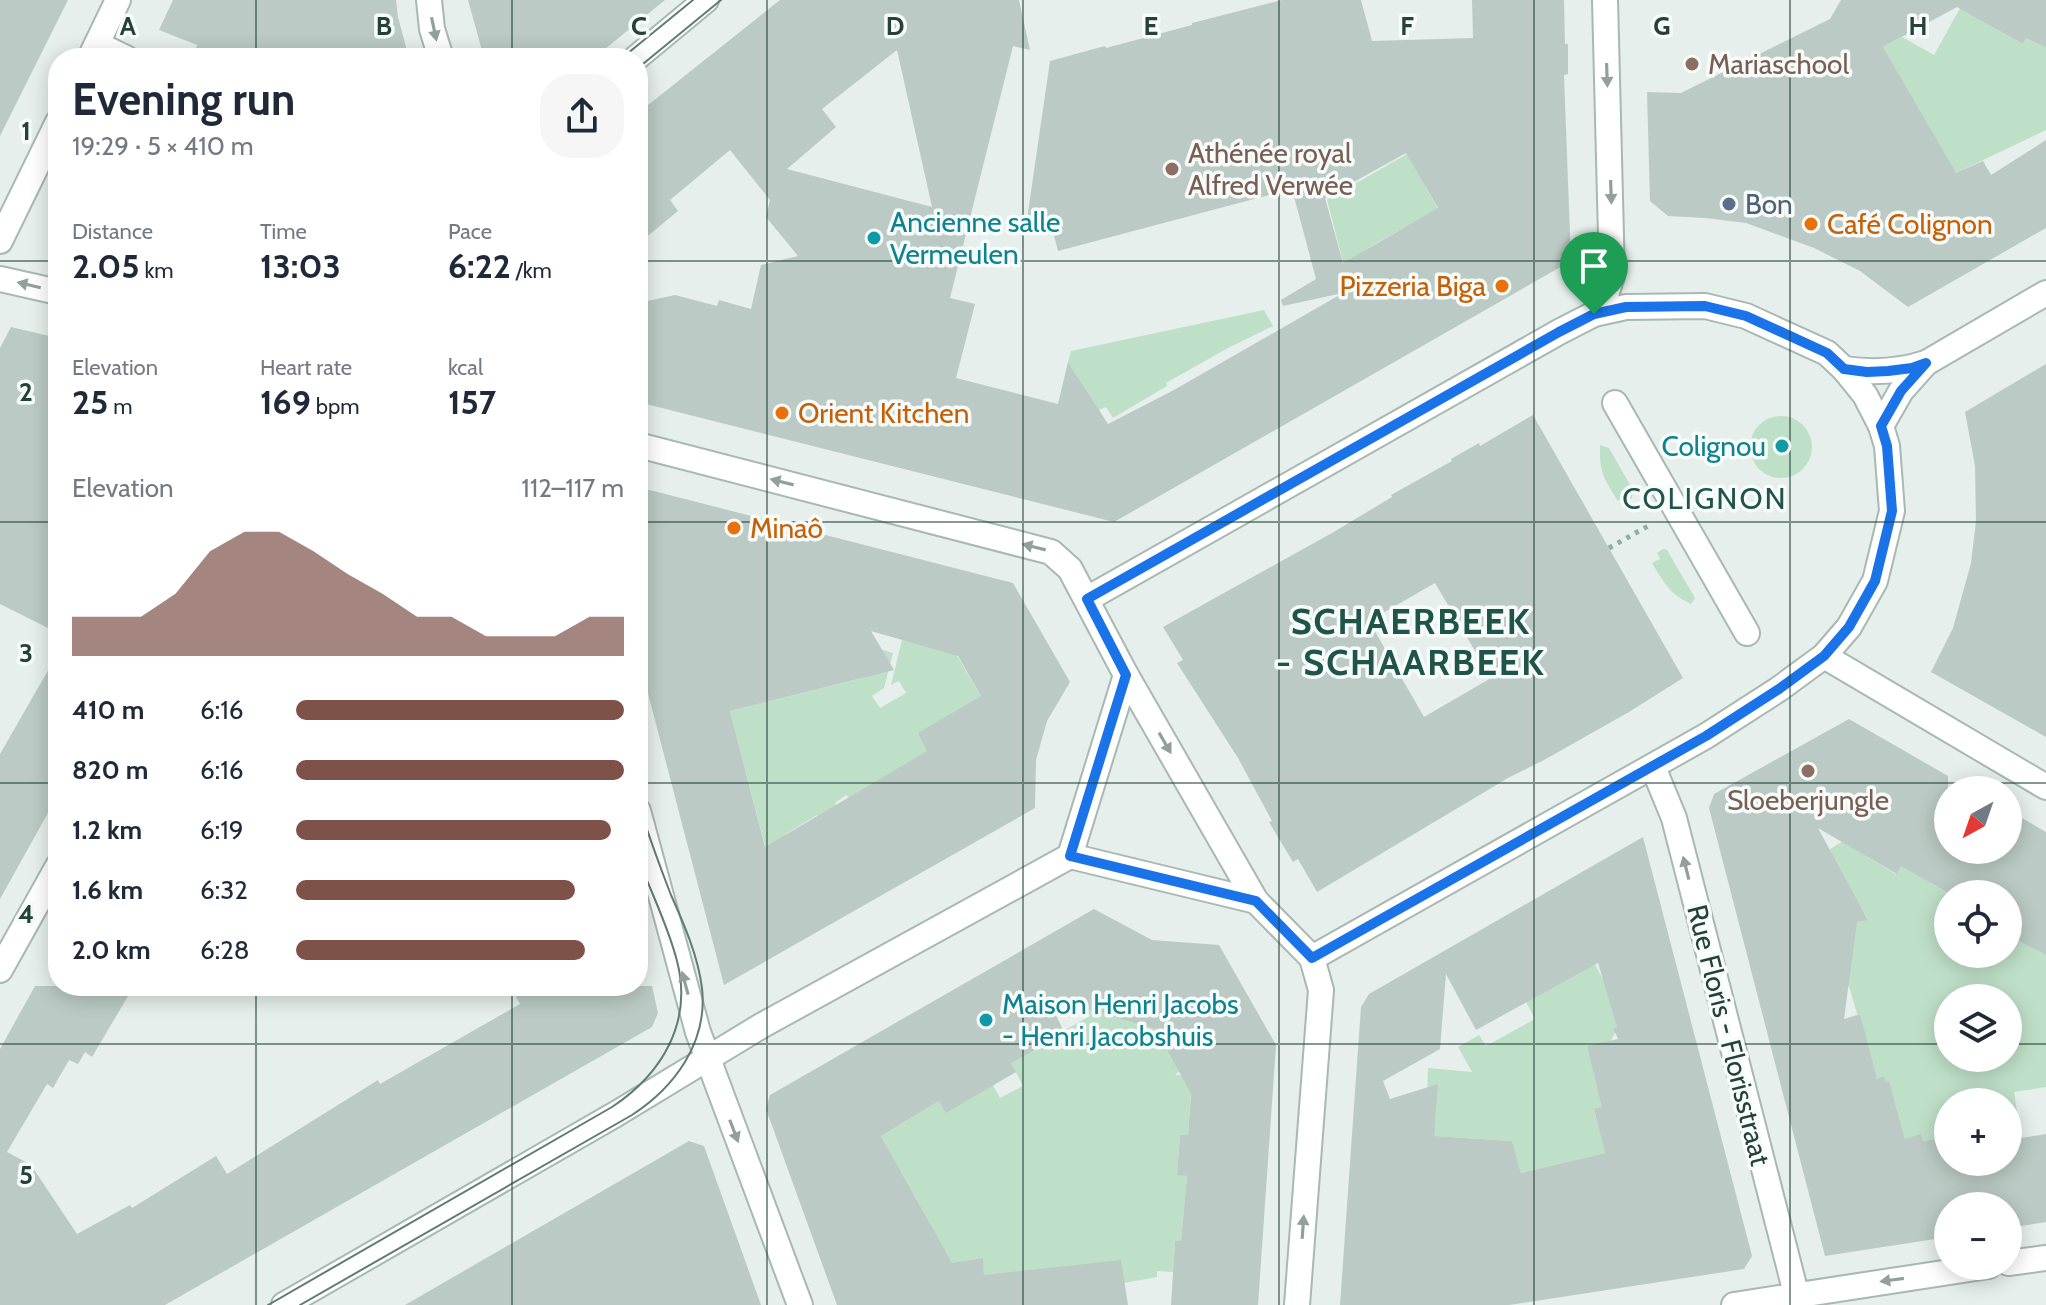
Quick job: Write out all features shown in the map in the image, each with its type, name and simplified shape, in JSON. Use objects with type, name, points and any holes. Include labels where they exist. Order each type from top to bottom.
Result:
[{"type":"street","points":[[94,48],[118,0]]},
{"type":"street","points":[[429,0],[438,48]]},
{"type":"street","points":[[648,48],[706,0]]},
{"type":"street","points":[[1594,314],[1606,295],[1612,276],[1605,0]]},
{"type":"street","points":[[0,241],[48,143]]},
{"type":"street","points":[[0,279],[48,290]]},
{"type":"street","points":[[1844,369],[1888,371],[1926,363],[2046,293]]},
{"type":"street","points":[[1087,599],[1594,314],[1626,307],[1705,306],[1746,316],[1827,353],[1865,395],[1881,426],[1887,446],[1892,511],[1875,581],[1849,627],[1824,656],[1706,736],[1312,958]]},
{"type":"street","points":[[1881,426],[1901,391],[1926,363]]},
{"type":"street","points":[[1615,403],[1747,633]]},
{"type":"street","points":[[648,448],[1051,552],[1070,569],[1126,675],[1256,901],[1312,958],[1321,990],[1297,1305]]},
{"type":"street","points":[[1824,656],[2046,787]]},
{"type":"street","points":[[1070,856],[1126,675]]},
{"type":"street","name":"Rue Floris - Florisstraat","points":[[1653,767],[1674,818],[1798,1301]]},
{"type":"street","points":[[648,848],[698,1032],[800,1305]]},
{"type":"street","points":[[284,1305],[616,1114],[761,1026],[1070,856],[1256,901]]},
{"type":"street","points":[[0,970],[48,884]]},
{"type":"street","points":[[2022,1261],[2046,1258]]},
{"type":"street","points":[[1734,1305],[1798,1301],[1850,1287],[1934,1274]]},
{"type":"path","points":[[1609,548],[1645,528]]},
{"type":"green space","points":[[1964,1],[1991,26],[2023,44],[2026,38],[2046,48],[2046,130],[1954,174],[1883,47],[1902,37],[1934,55]]},
{"type":"green space","points":[[1412,151],[1426,188],[1440,212],[1368,248],[1346,273],[1327,200]]},
{"type":"green space","points":[[1264,310],[1273,326],[1166,383],[1167,386],[1113,418],[1106,407],[1097,411],[1068,362],[1071,351]]},
{"type":"green space","points":[[1781,416],[1803,425],[1812,447],[1803,469],[1781,478],[1759,469],[1750,447],[1759,425]]},
{"type":"green space","points":[[1600,445],[1609,448],[1633,490],[1632,498],[1628,501],[1624,497],[1618,501],[1606,481],[1600,462]]},
{"type":"green space","points":[[1667,550],[1695,598],[1691,604],[1668,587],[1652,563],[1660,559],[1657,553]]},
{"type":"green space","points":[[902,640],[950,644],[981,696],[937,769],[849,798],[846,795],[835,803],[844,818],[826,829],[817,815],[786,834],[768,857],[730,711],[863,678],[870,646],[893,653],[884,688],[872,696],[880,708],[906,693],[899,681],[891,685]]},
{"type":"green space","points":[[1866,827],[1866,856],[1896,874],[1907,856],[1938,871],[1932,884],[1934,968],[2022,968],[2022,942],[2046,955],[2046,1087],[2022,1091],[2022,1088],[1934,1088],[1934,1140],[1905,1139],[1889,1082],[1884,1077],[1875,1079],[1860,1014],[1857,1014],[1849,986],[1843,986],[1849,924],[1868,919],[1827,851]]},
{"type":"green space","points":[[1591,957],[1606,985],[1617,1027],[1610,1042],[1609,1106],[1594,1110],[1598,1125],[1622,1149],[1521,1173],[1512,1141],[1434,1136],[1427,1100],[1428,1068],[1472,1072],[1458,1047],[1479,1035],[1486,1046],[1535,1019],[1523,996]]},
{"type":"green space","points":[[1086,1007],[1162,1022],[1179,1072],[1175,1075],[1192,1076],[1188,1135],[1180,1135],[1177,1174],[1187,1176],[1181,1241],[1175,1242],[1173,1272],[1157,1271],[1157,1277],[1124,1283],[986,1290],[982,1258],[966,1261],[954,1287],[929,1222],[900,1170],[876,1180],[876,1157],[890,1152],[881,1136],[939,1101],[993,1085],[1000,1098],[1023,1086],[1008,1057],[1034,1051],[1064,1034],[1063,1031],[1090,1016]]},
{"type":"building","points":[[0,0],[68,0],[0,136]]},
{"type":"building","points":[[173,0],[396,0],[406,48],[196,48],[197,45],[159,30]]},
{"type":"building","points":[[468,0],[665,0],[606,48],[481,48]]},
{"type":"building","points":[[780,0],[1019,0],[1030,50],[1013,46],[950,298],[975,304],[956,378],[1058,404],[1068,362],[1108,424],[1174,390],[1343,293],[1283,306],[1281,300],[1316,279],[1292,189],[1058,251],[1051,224],[1026,226],[1050,61],[1282,0],[1361,0],[1372,41],[1473,38],[1472,0],[1564,0],[1565,44],[1568,44],[1568,74],[1564,75],[1571,261],[1114,522],[648,405],[648,301],[675,295],[717,306],[719,300],[751,309],[761,265],[798,256],[766,217],[770,200],[730,150],[670,200],[678,211],[648,236],[648,105]],"holes":[[[897,50],[932,207],[787,169],[836,127],[822,109]],[[1406,153],[1438,208],[1343,263],[1325,198]]]},
{"type":"building","points":[[1841,0],[2046,0],[2046,48],[2026,38],[2023,44],[1957,7],[1883,47],[1956,173],[1983,161],[1991,175],[2046,140],[2046,228],[1908,307],[1860,271],[1814,248],[1746,223],[1668,216],[1650,201],[1647,92],[1681,93],[1830,19]]},
{"type":"building","points":[[11,327],[48,336],[48,628],[0,604],[0,348]]},
{"type":"building","points":[[2046,364],[2046,737],[1931,672],[1953,628],[1971,563],[1976,521],[1975,466],[1965,412]]},
{"type":"building","points":[[1533,415],[1683,678],[1317,892],[1298,859],[1293,862],[1269,822],[1272,821],[1238,758],[1177,663],[1183,660],[1163,627],[1332,533],[1479,443],[1480,446]],"holes":[[[1435,583],[1491,678],[1424,717],[1369,621]]]},
{"type":"building","points":[[648,490],[1013,583],[1070,682],[1047,721],[1036,760],[1035,808],[724,985],[648,693]],"holes":[[[871,631],[958,656],[981,696],[918,733],[927,751],[765,847],[730,711],[894,670]]]},
{"type":"building","points":[[48,670],[48,813],[0,899],[0,754]]},
{"type":"building","points":[[1849,719],[1948,776],[1934,776],[1934,864],[2022,864],[2022,818],[2046,832],[2046,955],[2022,942],[2022,880],[1934,880],[1934,885],[1901,866],[1897,874],[1818,828],[1868,920],[1857,922],[1844,1019],[1860,1014],[1877,1079],[1884,1076],[1886,1082],[1889,1081],[1905,1139],[1921,1134],[1922,1141],[1934,1140],[1934,1176],[2022,1176],[2022,1138],[2046,1134],[2046,1222],[2022,1226],[2022,1192],[1934,1192],[1934,1239],[1825,1256],[1709,808],[1714,794]]},
{"type":"building","points":[[1643,837],[1752,1256],[1744,1269],[1509,1305],[1340,1305],[1361,1007],[1369,994]],"holes":[[[1598,963],[1617,1027],[1613,1028],[1618,1039],[1587,1046],[1602,1107],[1594,1109],[1605,1153],[1521,1173],[1512,1141],[1434,1136],[1438,1084],[1390,1099],[1383,1081],[1440,1049],[1446,974],[1476,1030]]]},
{"type":"building","points":[[1094,909],[1152,940],[1219,945],[1276,1045],[1258,1305],[1171,1305],[1175,1241],[1181,1241],[1187,1176],[1177,1175],[1180,1135],[1188,1135],[1191,1094],[1156,1029],[1047,997],[1065,1034],[1011,1063],[1016,1072],[946,1113],[939,1101],[881,1136],[952,1263],[983,1258],[984,1275],[1121,1260],[1128,1305],[837,1305],[766,1109],[770,1095]]},
{"type":"building","points":[[35,986],[48,986],[48,996],[128,996],[92,1057],[85,1052],[78,1064],[69,1060],[53,1088],[47,1084],[7,1152],[31,1165],[77,1234],[130,1205],[132,1208],[216,1156],[227,1174],[378,1080],[380,1084],[520,1004],[516,996],[648,996],[648,986],[652,986],[658,1013],[652,1027],[165,1305],[0,1305],[0,1049]]},
{"type":"building","points":[[689,1141],[704,1146],[761,1305],[405,1305]]},
{"type":"tram line","points":[[634,48],[693,0]]},
{"type":"tram line","points":[[648,60],[721,0]]},
{"type":"tram line","points":[[300,1305],[632,1115],[675,1077],[694,1045],[700,1027],[702,988],[690,940],[648,831]]},
{"type":"tram line","points":[[268,1305],[612,1107],[646,1079],[669,1044],[681,1005],[677,961],[648,882]]},
{"type":"place","name":"Mariaschool","points":[[1692,64]]},
{"type":"place","name":"Athénée royal Alfred Verwée","points":[[1172,169]]},
{"type":"place","name":"Bon","points":[[1729,204]]},
{"type":"place","name":"Café Colignon","points":[[1811,224]]},
{"type":"place","name":"Ancienne salle Vermeulen","points":[[874,238]]},
{"type":"place","name":"Pizzeria Biga","points":[[1502,286]]},
{"type":"place","name":"Orient Kitchen","points":[[782,413]]},
{"type":"place","name":"Colignou","points":[[1782,446]]},
{"type":"place","name":"Minaô","points":[[734,528]]},
{"type":"place","name":"Sloeberjungle","points":[[1808,771]]},
{"type":"place","name":"Maison Henri Jacobs - Henri Jacobshuis","points":[[986,1020]]},
{"type":"district","name":"COLIGNON","points":[[1705,498]]},
{"type":"district","name":"SCHAERBEEK - SCHAARBEEK","points":[[1411,642]]},
{"type":"route","points":[[1705,306],[1746,316],[1827,353],[1844,369],[1888,371],[1926,363],[1901,391],[1881,426],[1887,446],[1892,511],[1875,581],[1849,627],[1824,656],[1706,736],[1312,958],[1256,901],[1070,856],[1126,675],[1087,599],[1594,314],[1626,307],[1705,306]]}]
